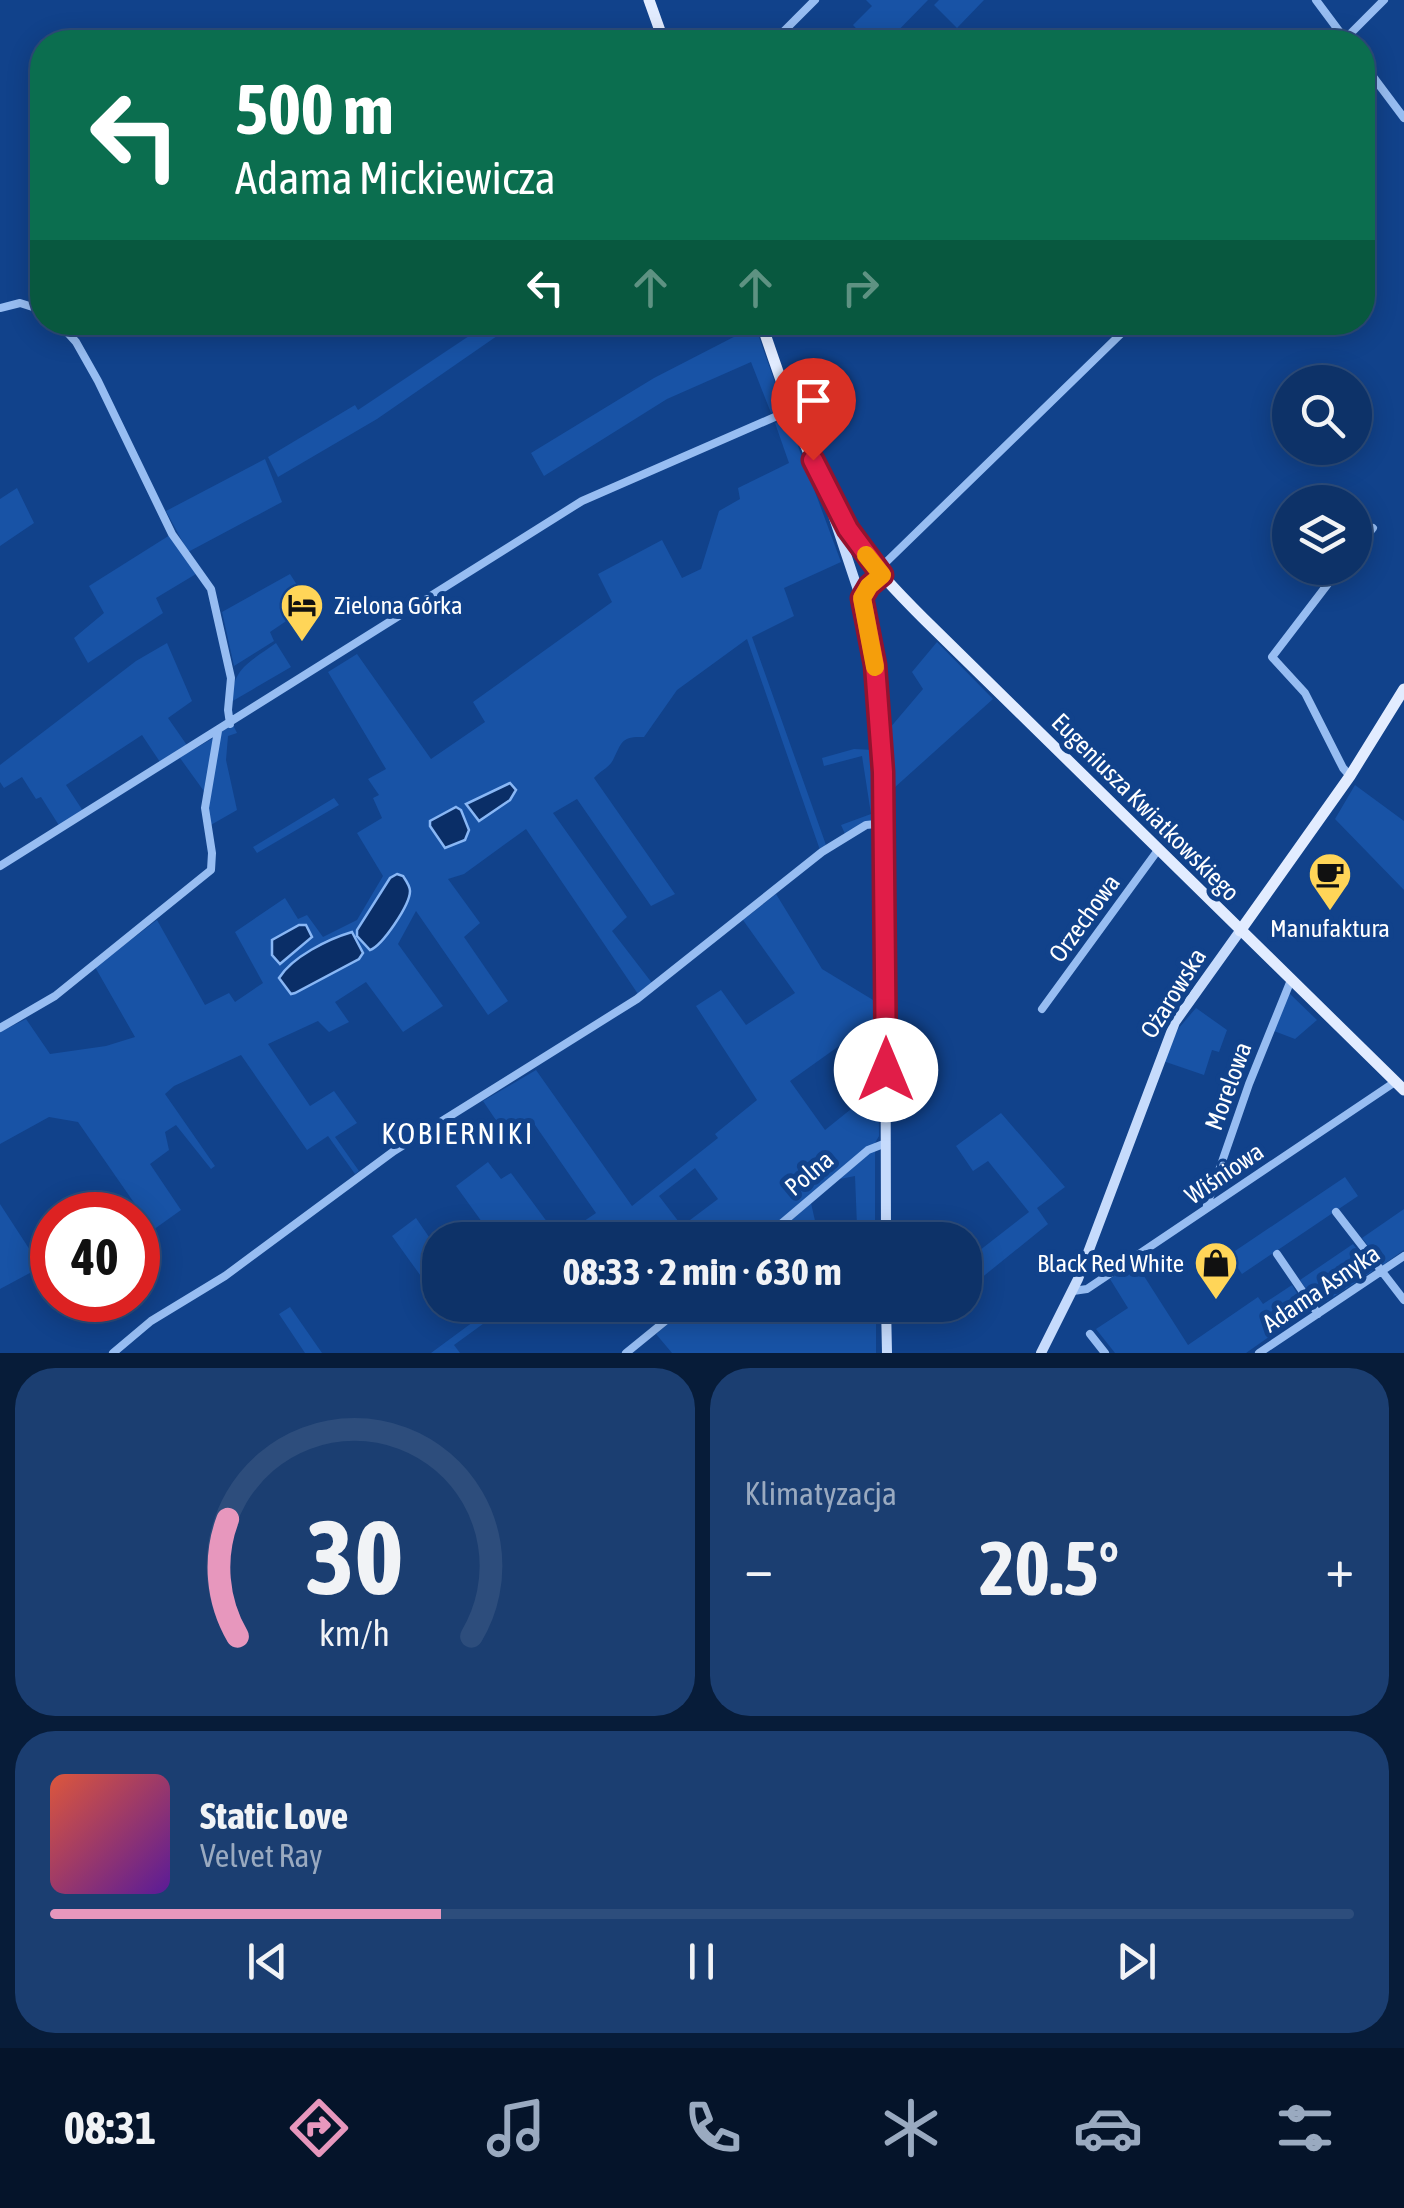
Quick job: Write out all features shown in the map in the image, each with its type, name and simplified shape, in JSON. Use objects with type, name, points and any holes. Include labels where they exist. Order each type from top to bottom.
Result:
[{"type":"main road","points":[[649,0],[660,30]]},
{"type":"main road","name":"Eugeniusza Kwiatkowskiego","points":[[766,335],[823,482],[852,536],[880,573],[1400,1086]]},
{"type":"main road","name":"Ożarowska","points":[[1240,930],[1400,705],[1404,689]]},
{"type":"street","points":[[785,30],[815,0]]},
{"type":"street","points":[[1316,0],[1338,30]]},
{"type":"street","points":[[1356,30],[1384,0]]},
{"type":"street","points":[[1375,79],[1404,118]]},
{"type":"street","points":[[0,308],[20,304],[30,307]]},
{"type":"street","points":[[70,335],[114,410],[172,534],[211,589],[231,678],[230,724]]},
{"type":"street","points":[[862,598],[880,573],[1120,335]]},
{"type":"street","points":[[0,866],[582,501],[793,409]]},
{"type":"street","points":[[823,482],[862,598],[877,679],[885,822],[886,1222]]},
{"type":"street","points":[[1327,585],[1272,657],[1305,692],[1342,768],[1350,776]]},
{"type":"street","points":[[0,1028],[55,996],[210,870],[213,864],[206,808],[218,731]]},
{"type":"street","points":[[113,1353],[149,1323],[226,1276],[394,1151],[638,999],[822,852],[866,825],[885,822]]},
{"type":"street","name":"Orzechowa","points":[[1042,1009],[1158,850]]},
{"type":"street","name":"Ożarowska","points":[[1040,1353],[1073,1291],[1164,1046],[1191,997],[1240,930]]},
{"type":"street","name":"Morelowa","points":[[1206,1208],[1291,980]]},
{"type":"street","name":"Wiśniowa","points":[[1073,1291],[1087,1289],[1206,1208],[1400,1086]]},
{"type":"street","name":"Polna","points":[[783,1222],[868,1150],[886,1143]]},
{"type":"street","points":[[1336,1212],[1404,1300]]},
{"type":"street","points":[[1277,1254],[1318,1314]]},
{"type":"street","name":"Adama Asnyka","points":[[1260,1353],[1404,1256]]},
{"type":"street","points":[[626,1353],[664,1322]]},
{"type":"street","points":[[886,1322],[886,1353]]},
{"type":"street","points":[[1090,1334],[1105,1353]]},
{"type":"shaded area","points":[[866,0],[928,0],[899,30],[858,30],[853,25],[872,6]]},
{"type":"shaded area","points":[[939,0],[984,0],[957,28],[934,5]]},
{"type":"shaded area","points":[[470,335],[498,335],[377,419],[278,477],[268,457],[355,405],[358,410]]},
{"type":"shaded area","points":[[738,335],[758,335],[784,408],[771,413],[751,362],[667,399],[544,476],[531,453],[654,378]]},
{"type":"shaded area","points":[[788,419],[841,562],[784,588],[794,616],[752,637],[826,845],[820,850],[747,639],[677,690],[644,737],[623,741],[611,763],[594,778],[675,894],[651,906],[577,799],[553,813],[627,917],[612,931],[652,983],[638,994],[526,829],[464,874],[448,879],[480,923],[464,937],[508,1001],[488,1015],[416,911],[398,944],[443,1006],[403,1032],[366,982],[335,1002],[349,1022],[329,1032],[318,1021],[268,1044],[310,1106],[334,1091],[357,1123],[335,1137],[359,1171],[355,1174],[328,1136],[307,1150],[241,1055],[174,1086],[165,1094],[215,1166],[211,1169],[176,1125],[165,1132],[169,1150],[150,1164],[181,1210],[160,1225],[160,1192],[127,1192],[78,1122],[49,1117],[0,1144],[0,1032],[26,1019],[50,1054],[106,1046],[135,1037],[95,967],[157,920],[205,1005],[229,993],[235,1002],[263,983],[235,932],[285,898],[298,919],[307,915],[323,937],[357,920],[383,876],[357,833],[382,818],[373,798],[379,795],[368,779],[386,769],[328,672],[357,654],[431,759],[485,722],[473,702],[612,602],[598,574],[662,540],[682,578],[701,569],[719,511],[740,499],[738,488],[789,463],[775,423]]},
{"type":"shaded area","points":[[265,459],[282,502],[188,552],[166,511]]},
{"type":"shaded area","points":[[17,488],[34,523],[0,546],[0,499]]},
{"type":"shaded area","points":[[170,535],[196,574],[156,598],[163,613],[88,663],[74,638],[104,613],[89,586]]},
{"type":"shaded area","points":[[290,574],[310,605],[270,632],[274,641],[234,666],[222,612]]},
{"type":"shaded area","points":[[937,642],[993,699],[894,788],[889,729],[923,689],[912,672]]},
{"type":"shaded area","points":[[167,643],[192,701],[168,718],[191,751],[215,737],[206,794],[180,758],[164,768],[142,735],[66,785],[83,811],[60,827],[41,797],[36,799],[22,777],[4,788],[0,765],[136,661]]},
{"type":"shaded area","points":[[276,643],[291,667],[231,702],[239,673]]},
{"type":"shaded area","points":[[233,725],[237,733],[228,736],[226,760],[237,810],[209,826],[208,808],[221,732]]},
{"type":"shaded area","points":[[854,749],[873,750],[877,821],[845,834],[841,825],[871,814],[862,756],[824,766],[822,758]]},
{"type":"shaded area","points":[[510,783],[516,790],[510,800],[479,821],[466,804]]},
{"type":"shaded area","points":[[1355,785],[1404,821],[1404,890],[1335,819]]},
{"type":"shaded area","points":[[334,798],[339,805],[257,853],[253,847]]},
{"type":"shaded area","points":[[456,807],[469,830],[465,840],[445,848],[430,821]]},
{"type":"shaded area","points":[[397,874],[408,885],[409,897],[388,933],[370,950],[357,936],[357,930],[390,878]]},
{"type":"shaded area","points":[[776,894],[822,969],[878,1003],[879,1136],[779,1222],[687,1222],[718,1199],[695,1168],[659,1196],[679,1222],[583,1222],[596,1213],[533,1122],[508,1138],[483,1101],[536,1070],[632,1206],[718,1138],[715,1134],[757,1100],[696,1006],[721,990],[746,1025],[795,993],[743,920]],"holes":[[[860,1031],[865,1042],[866,1097],[825,1130],[790,1081]]]},
{"type":"shaded area","points":[[306,925],[312,937],[280,964],[272,955],[272,940]]},
{"type":"shaded area","points":[[352,932],[363,953],[359,959],[291,994],[279,978],[285,970],[311,950]]},
{"type":"shaded area","points":[[1289,993],[1317,1020],[1295,1039],[1274,1031]]},
{"type":"shaded area","points":[[1196,1008],[1227,1030],[1219,1052],[1212,1050],[1204,1075],[1163,1061],[1178,1029]]},
{"type":"shaded area","points":[[1001,1113],[1065,1187],[1037,1208],[1048,1224],[982,1277],[982,1249],[1029,1212],[988,1161],[973,1171],[956,1146]]},
{"type":"shaded area","points":[[875,1151],[875,1222],[857,1222],[855,1176],[840,1179]]},
{"type":"shaded area","points":[[488,1162],[501,1179],[511,1173],[547,1222],[482,1222],[456,1186]]},
{"type":"shaded area","points":[[1345,1177],[1358,1196],[1242,1274],[1229,1255]]},
{"type":"shaded area","points":[[811,1203],[815,1222],[789,1222]]},
{"type":"shaded area","points":[[0,1204],[30,1250],[30,1273],[0,1289]]},
{"type":"shaded area","points":[[1404,1209],[1404,1250],[1383,1265],[1362,1238]]},
{"type":"shaded area","points":[[416,1218],[422,1227],[422,1278],[392,1236]]},
{"type":"shaded area","points":[[1353,1244],[1373,1271],[1322,1304],[1316,1304],[1300,1280]]},
{"type":"shaded area","points":[[1135,1262],[1188,1345],[1258,1297],[1263,1304],[1292,1285],[1307,1310],[1246,1353],[1115,1353],[1096,1329],[1128,1308],[1110,1279]]},
{"type":"shaded area","points":[[290,1307],[322,1353],[305,1353],[279,1314]]},
{"type":"shaded area","points":[[473,1322],[486,1322],[454,1345],[460,1353],[431,1353]]},
{"type":"shaded area","points":[[670,1322],[876,1322],[876,1353],[672,1353],[656,1334]]},
{"type":"slow traffic","points":[[866,555],[882,575],[862,598],[875,667]]},
{"type":"place","name":"Zielona Górka","points":[[302,643]]},
{"type":"place","name":"Manufaktura","points":[[1330,912]]},
{"type":"place","name":"Black Red White","points":[[1216,1301]]},
{"type":"district","name":"KOBIERNIKI","points":[[458,1134]]},
{"type":"route","points":[[813,460],[848,529],[882,575],[862,598],[875,665],[883,772],[886,1070]]}]
